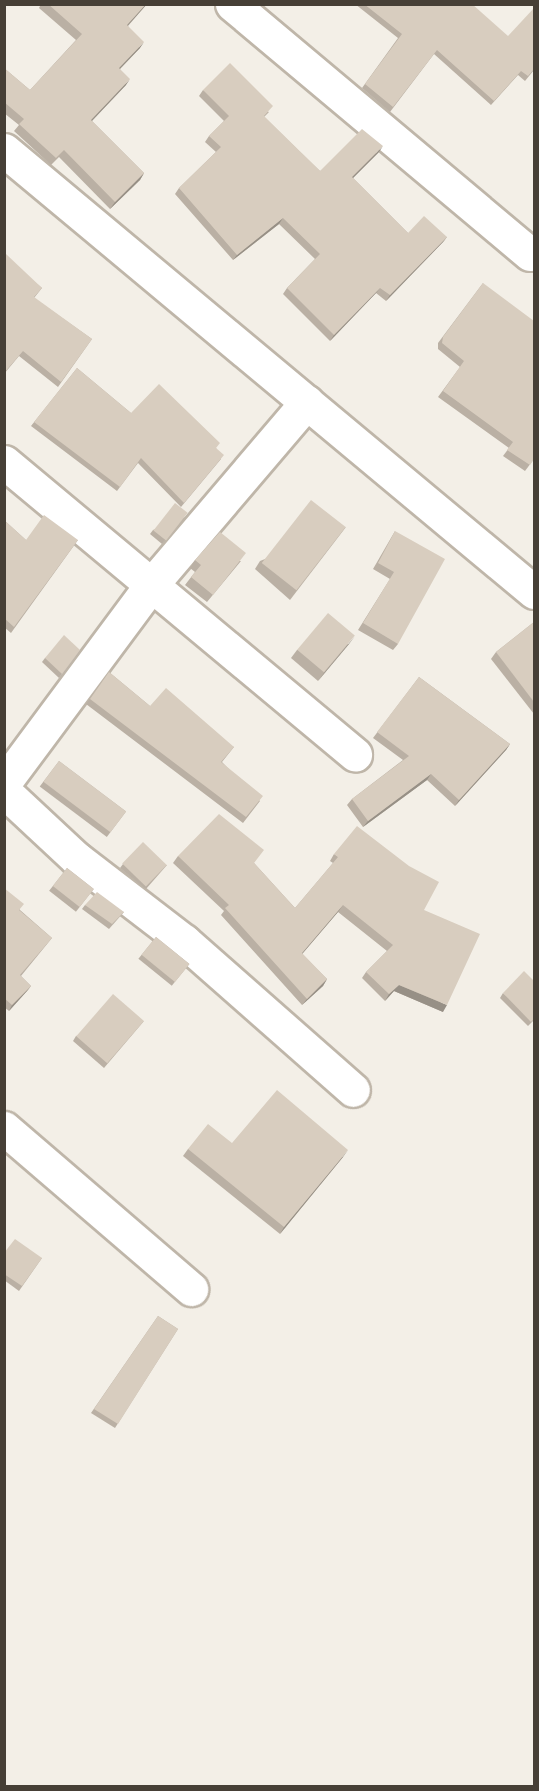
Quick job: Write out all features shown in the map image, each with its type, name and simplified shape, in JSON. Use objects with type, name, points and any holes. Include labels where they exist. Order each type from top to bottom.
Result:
[{"type":"street","points":[[232,4],[530,254]]},
{"type":"street","points":[[4,150],[534,592]]},
{"type":"street","points":[[4,783],[152,584],[307,402]]},
{"type":"street","points":[[4,462],[355,754]]},
{"type":"street","points":[[4,791],[77,859],[184,941],[353,1090]]},
{"type":"street","points":[[4,1128],[191,1289]]},
{"type":"building","points":[[48,4],[91,4],[93,6],[94,4],[146,4],[127,25],[144,42],[119,68],[130,79],[91,120],[144,173],[115,202],[64,150],[56,158],[19,124],[24,119],[4,102],[4,68],[30,90],[82,34]]},
{"type":"building","points":[[364,4],[472,4],[508,36],[534,8],[534,69],[528,76],[521,71],[494,101],[437,50],[393,107],[365,84],[402,34]]},
{"type":"building","points":[[230,63],[273,106],[264,116],[320,171],[362,129],[383,146],[352,177],[408,233],[424,216],[447,237],[390,295],[380,288],[334,335],[287,288],[320,254],[283,218],[237,255],[179,188],[221,147],[209,136],[229,116],[203,90]]},
{"type":"building","points":[[6,254],[42,288],[34,297],[92,339],[61,382],[23,351],[4,373],[4,256]]},
{"type":"building","points":[[483,283],[534,321],[534,459],[530,465],[507,450],[513,442],[443,391],[464,361],[442,343],[443,337]]},
{"type":"building","points":[[77,368],[131,413],[159,384],[220,443],[216,448],[224,455],[184,503],[141,458],[120,487],[34,422]]},
{"type":"building","points":[[311,500],[346,527],[296,590],[262,563]]},
{"type":"building","points":[[175,503],[188,513],[166,540],[153,531]]},
{"type":"building","points":[[44,515],[78,540],[14,627],[4,618],[4,520],[26,540]]},
{"type":"building","points":[[395,531],[445,559],[398,644],[363,623],[394,572],[378,563]]},
{"type":"building","points":[[220,532],[246,553],[213,595],[191,577],[201,565],[195,560]]},
{"type":"building","points":[[328,613],[355,635],[324,672],[297,650]]},
{"type":"building","points":[[534,622],[534,702],[496,652]]},
{"type":"building","points":[[64,635],[80,650],[62,674],[45,658]]},
{"type":"building","points":[[109,672],[150,706],[166,688],[234,747],[221,762],[263,796],[246,817],[90,699]]},
{"type":"building","points":[[419,677],[510,744],[459,800],[431,774],[368,821],[352,799],[409,756],[377,732]]},
{"type":"building","points":[[59,761],[126,812],[110,832],[43,782]]},
{"type":"building","points":[[219,814],[264,850],[254,863],[295,908],[338,857],[334,854],[357,826],[409,866],[439,882],[424,910],[480,934],[447,1005],[399,985],[389,994],[366,972],[393,945],[343,905],[302,953],[327,979],[307,999],[225,908],[229,905],[178,856]]},
{"type":"building","points":[[143,842],[167,865],[146,887],[122,864]]},
{"type":"building","points":[[67,868],[94,889],[80,907],[53,886]]},
{"type":"building","points":[[4,888],[24,904],[19,910],[52,938],[20,975],[31,986],[12,1005],[4,998]]},
{"type":"building","points":[[97,892],[124,912],[112,924],[85,905]]},
{"type":"building","points":[[156,937],[189,964],[175,982],[142,955]]},
{"type":"building","points":[[524,971],[534,981],[534,1019],[531,1022],[503,993]]},
{"type":"building","points":[[113,994],[144,1021],[107,1063],[76,1036]]},
{"type":"building","points":[[277,1090],[348,1150],[284,1227],[188,1149],[208,1124],[232,1143]]},
{"type":"building","points":[[15,1239],[42,1258],[22,1286],[4,1274],[4,1253]]},
{"type":"building","points":[[158,1316],[178,1329],[118,1424],[94,1409]]}]
